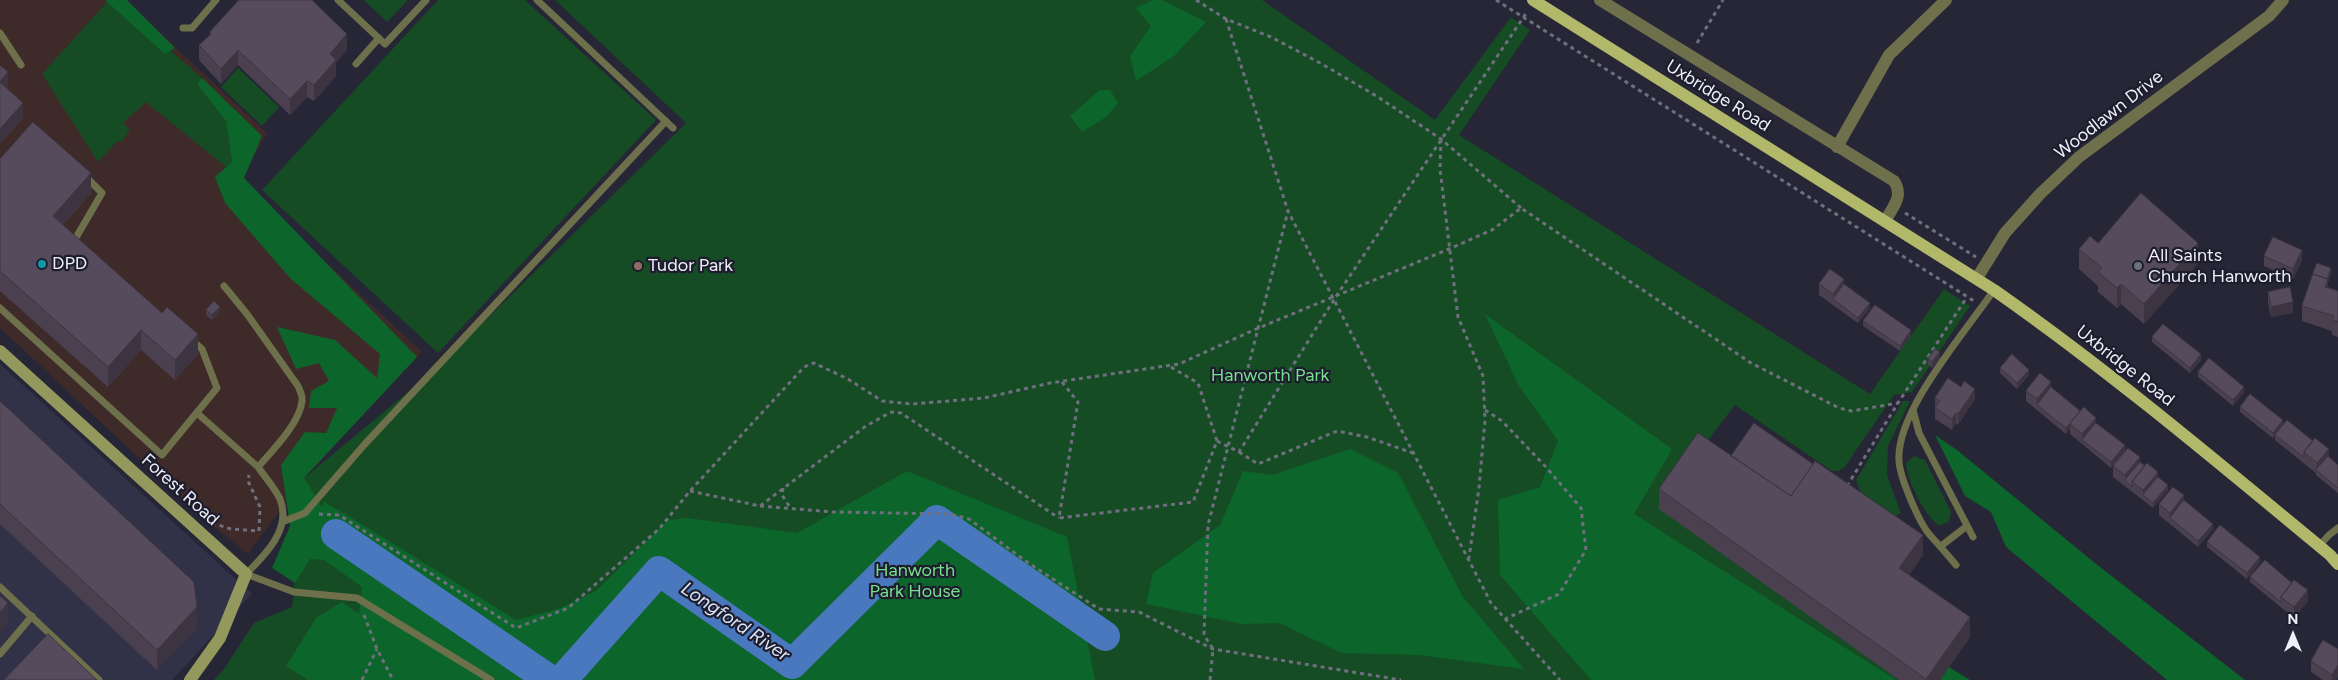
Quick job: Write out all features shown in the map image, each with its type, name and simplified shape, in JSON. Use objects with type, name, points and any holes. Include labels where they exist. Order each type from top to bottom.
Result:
[{"type":"main road","name":"Uxbridge Road","points":[[1534,0],[1977,278],[2117,381],[2335,559]]},
{"type":"street","name":"Uxbridge Road","points":[[1600,0],[1837,148],[1894,181],[1899,189],[1898,198],[1885,221]]},
{"type":"street","points":[[1837,148],[1889,55],[1946,0]]},
{"type":"street","name":"Woodlawn Drive","points":[[1977,278],[2005,233],[2040,194],[2079,157],[2269,16],[2283,0]]},
{"type":"street","name":"Forest Road","points":[[0,351],[246,574]]},
{"type":"street","points":[[190,680],[220,638],[246,574]]},
{"type":"lane","points":[[183,28],[192,28],[216,0]]},
{"type":"lane","points":[[338,0],[385,44],[426,0]]},
{"type":"lane","points":[[537,0],[673,128]]},
{"type":"lane","points":[[0,33],[21,65]]},
{"type":"lane","points":[[356,64],[379,38]]},
{"type":"lane","points":[[282,522],[305,514],[358,452],[666,122]]},
{"type":"lane","points":[[81,172],[102,193],[74,241],[81,248]]},
{"type":"lane","points":[[224,286],[247,314],[298,386],[303,399],[299,412],[279,443],[258,467]]},
{"type":"lane","points":[[1956,565],[1927,532],[1905,486],[1898,460],[1902,436],[1919,397],[1994,290]]},
{"type":"lane","points":[[0,308],[162,455],[217,388],[202,349],[187,336]]},
{"type":"lane","points":[[1913,410],[1919,433],[1973,537]]},
{"type":"lane","points":[[197,413],[251,459],[280,500],[282,522],[270,549],[246,574],[294,592],[357,598],[491,680]]},
{"type":"lane","points":[[1941,546],[1968,526]]},
{"type":"lane","points":[[2319,546],[2328,535],[2338,528]]},
{"type":"lane","points":[[0,587],[99,680]]},
{"type":"lane","points":[[0,654],[32,616]]},
{"type":"path","points":[[1196,0],[1226,19],[1271,37],[1322,64],[1442,139],[1521,208],[1751,363],[1839,408],[1852,411],[1898,403]]},
{"type":"path","points":[[1496,0],[1982,306]]},
{"type":"path","points":[[1239,452],[1334,298],[1534,0]]},
{"type":"path","points":[[1689,56],[1723,0]]},
{"type":"path","points":[[1226,19],[1288,211],[1491,603],[1560,680]]},
{"type":"path","points":[[1442,139],[1440,169],[1458,317],[1483,376],[1485,410],[1479,488],[1469,560]]},
{"type":"path","points":[[1894,206],[1986,264]]},
{"type":"path","points":[[305,514],[340,515],[516,628],[568,608],[659,529],[690,491],[804,367],[814,362],[848,379],[882,402],[898,404],[984,398],[1061,382],[1179,364],[1256,329],[1334,298],[1492,230],[1521,208]]},
{"type":"path","points":[[1210,680],[1213,650],[1204,634],[1208,525],[1256,329],[1288,211]]},
{"type":"path","points":[[1846,486],[1968,297]]},
{"type":"path","points":[[760,506],[866,426],[890,412],[901,413],[1059,518],[1192,502],[1217,441],[1198,383],[1168,366]]},
{"type":"path","points":[[1059,518],[1078,402],[1061,382]]},
{"type":"path","points":[[897,413],[898,404]]},
{"type":"path","points":[[1485,410],[1502,421],[1546,467],[1581,508],[1586,550],[1559,594],[1505,619]]},
{"type":"path","points":[[1217,441],[1258,464],[1337,431],[1367,437],[1413,453]]},
{"type":"path","points":[[209,523],[231,529],[259,531],[260,507],[248,481],[251,459]]},
{"type":"path","points":[[783,488],[782,495],[791,509]]},
{"type":"path","points":[[690,491],[760,506],[872,513],[950,514],[969,519],[1027,562],[1099,609],[1140,612],[1213,650],[1401,680]]},
{"type":"path","points":[[357,598],[377,649],[393,680]]},
{"type":"path","points":[[362,680],[377,649]]},
{"type":"shaded area","points":[[0,0],[125,0],[267,133],[239,181],[422,352],[304,478],[248,554],[201,516],[0,328]]},
{"type":"shaded area","points":[[0,364],[252,594],[172,680],[0,680]]},
{"type":"green space","points":[[105,0],[127,0],[175,48],[165,54]]},
{"type":"green space","points":[[109,0],[112,0],[202,78],[197,84],[226,121],[232,162],[226,167],[146,102],[123,123],[130,130],[121,142],[116,142],[98,162],[42,74]]},
{"type":"green space","points":[[364,0],[408,0],[387,22]]},
{"type":"green space","points":[[438,0],[525,0],[656,120],[438,353],[262,190]]},
{"type":"green space","name":"Hanworth Park","points":[[555,0],[1262,0],[1435,120],[1511,17],[1530,30],[1459,135],[1870,394],[1944,289],[1970,306],[1912,392],[1894,395],[1844,468],[1832,471],[1735,405],[1698,453],[1899,680],[214,680],[224,669],[254,623],[292,607],[304,478],[437,368],[686,123]]},
{"type":"green space","points":[[1153,0],[1162,0],[1206,22],[1174,56],[1136,81],[1130,56],[1151,26],[1136,8]]},
{"type":"green space","points":[[238,68],[279,107],[262,126],[221,87]]},
{"type":"green space","name":"Hanworth Park House","points":[[202,78],[262,136],[244,178],[417,357],[304,478],[322,507],[324,502],[350,517],[516,620],[558,609],[596,591],[668,520],[688,518],[797,533],[907,471],[1067,537],[1095,680],[308,680],[286,666],[316,618],[342,602],[359,614],[362,587],[324,560],[310,559],[295,583],[272,568],[290,526],[281,465],[305,432],[326,433],[337,408],[309,408],[311,391],[329,381],[319,363],[296,369],[277,327],[335,340],[377,378],[380,354],[291,279],[225,203],[215,177],[232,162],[226,121],[197,84]]},
{"type":"green space","points":[[1100,90],[1110,90],[1118,103],[1106,117],[1082,132],[1070,116]]},
{"type":"green space","points":[[1485,314],[1672,449],[1634,514],[1896,680],[1591,680],[1500,575],[1498,500],[1540,487],[1558,441],[1519,386]]},
{"type":"green space","points":[[1903,401],[1910,401],[1888,446],[1887,475],[1901,513],[1895,516],[1860,491],[1856,480]]},
{"type":"green space","points":[[1935,435],[1957,450],[2095,563],[2245,680],[2167,680],[2006,547],[1991,512],[1965,496]]},
{"type":"green space","points":[[1350,449],[1398,473],[1463,597],[1524,669],[1419,655],[1342,653],[1279,623],[1242,624],[1146,604],[1153,573],[1220,525],[1243,471],[1272,475]]},
{"type":"green space","points":[[1914,456],[1925,460],[1951,512],[1949,521],[1940,526],[1923,507],[1909,479],[1906,463]]},
{"type":"green space","points":[[1949,667],[1970,680],[1940,680]]},
{"type":"building","points":[[239,0],[312,0],[347,34],[330,54],[336,60],[314,85],[307,81],[290,99],[238,50],[221,69],[199,45],[211,34],[210,32]]},
{"type":"building","points":[[0,65],[8,72],[0,82]]},
{"type":"building","points":[[0,82],[23,103],[0,129]]},
{"type":"building","name":"DPD","points":[[33,122],[91,173],[53,216],[162,313],[167,307],[198,334],[175,360],[141,330],[108,367],[0,271],[0,159]]},
{"type":"building","name":"All Saints Church Hanworth","points":[[2141,193],[2198,243],[2144,304],[2121,284],[2117,288],[2098,272],[2102,268],[2079,249],[2090,236],[2098,243]]},
{"type":"building","points":[[2273,237],[2302,250],[2293,269],[2264,256]]},
{"type":"building","points":[[2317,263],[2331,268],[2327,279],[2313,274],[2311,278]]},
{"type":"building","points":[[1830,269],[1844,279],[1833,294],[1819,284]]},
{"type":"building","points":[[2313,274],[2328,279],[2325,287],[2338,291],[2338,322],[2332,320],[2334,316],[2302,306]]},
{"type":"building","points":[[1844,284],[1870,303],[1858,318],[1833,299]]},
{"type":"building","points":[[2290,287],[2293,302],[2271,307],[2268,292]]},
{"type":"building","points":[[214,301],[220,307],[212,315],[206,310]]},
{"type":"building","points":[[1875,305],[1911,330],[1900,346],[1863,321]]},
{"type":"building","points":[[2163,324],[2201,354],[2190,368],[2152,337]]},
{"type":"building","points":[[1935,349],[1940,352],[1932,362],[1928,359]]},
{"type":"building","points":[[2012,354],[2029,370],[2017,383],[2000,368]]},
{"type":"building","points":[[2209,358],[2244,387],[2233,400],[2198,372]]},
{"type":"building","points":[[2040,373],[2051,382],[2037,399],[2026,391]]},
{"type":"building","points":[[1948,378],[1961,387],[1964,381],[1975,389],[1958,414],[1956,413],[1952,419],[1935,408],[1940,401],[1935,398]]},
{"type":"building","points":[[2051,387],[2080,411],[2066,428],[2037,405]]},
{"type":"building","points":[[2250,394],[2283,420],[2273,433],[2240,407]]},
{"type":"building","points":[[0,401],[194,582],[197,607],[157,650],[0,504]]},
{"type":"building","points":[[2084,407],[2096,418],[2082,434],[2070,424]]},
{"type":"building","points":[[2287,420],[2313,441],[2304,452],[2304,457],[2275,435]]},
{"type":"building","points":[[1754,423],[1813,464],[1791,496],[1731,456]]},
{"type":"building","points":[[2096,423],[2125,445],[2111,462],[2082,440]]},
{"type":"building","points":[[1698,433],[1791,496],[1815,461],[1923,535],[1899,568],[1970,617],[1926,679],[1659,489]]},
{"type":"building","points":[[2315,438],[2329,449],[2317,463],[2304,452]]},
{"type":"building","points":[[2128,448],[2140,457],[2125,475],[2113,466]]},
{"type":"building","points":[[2328,456],[2338,465],[2338,488],[2316,470]]},
{"type":"building","points":[[2140,462],[2145,466],[2132,482],[2132,487],[2125,480]]},
{"type":"building","points":[[2147,463],[2158,472],[2143,490],[2132,482]]},
{"type":"building","points":[[2158,477],[2168,485],[2153,503],[2143,495]]},
{"type":"building","points":[[2173,487],[2184,495],[2170,513],[2159,504]]},
{"type":"building","points":[[2184,500],[2213,524],[2198,541],[2170,518]]},
{"type":"building","points":[[2220,525],[2260,557],[2247,573],[2207,542]]},
{"type":"building","points":[[2265,560],[2292,583],[2281,597],[2281,602],[2250,577]]},
{"type":"building","points":[[2294,580],[2308,590],[2294,607],[2281,597]]},
{"type":"building","points":[[0,596],[8,603],[0,612]]},
{"type":"building","points":[[48,634],[97,680],[4,680]]},
{"type":"building","points":[[2323,640],[2338,649],[2338,665],[2332,675],[2311,661]]},
{"type":"waterway","name":"Longford River","points":[[562,680],[659,571],[792,664],[937,520],[1105,636]]},
{"type":"waterway","name":"Longford River","points":[[336,534],[550,680]]},
{"type":"place","name":"DPD","points":[[42,264]]},
{"type":"place","name":"Tudor Park","points":[[638,266]]},
{"type":"place","name":"All Saints Church Hanworth","points":[[2138,266]]}]
